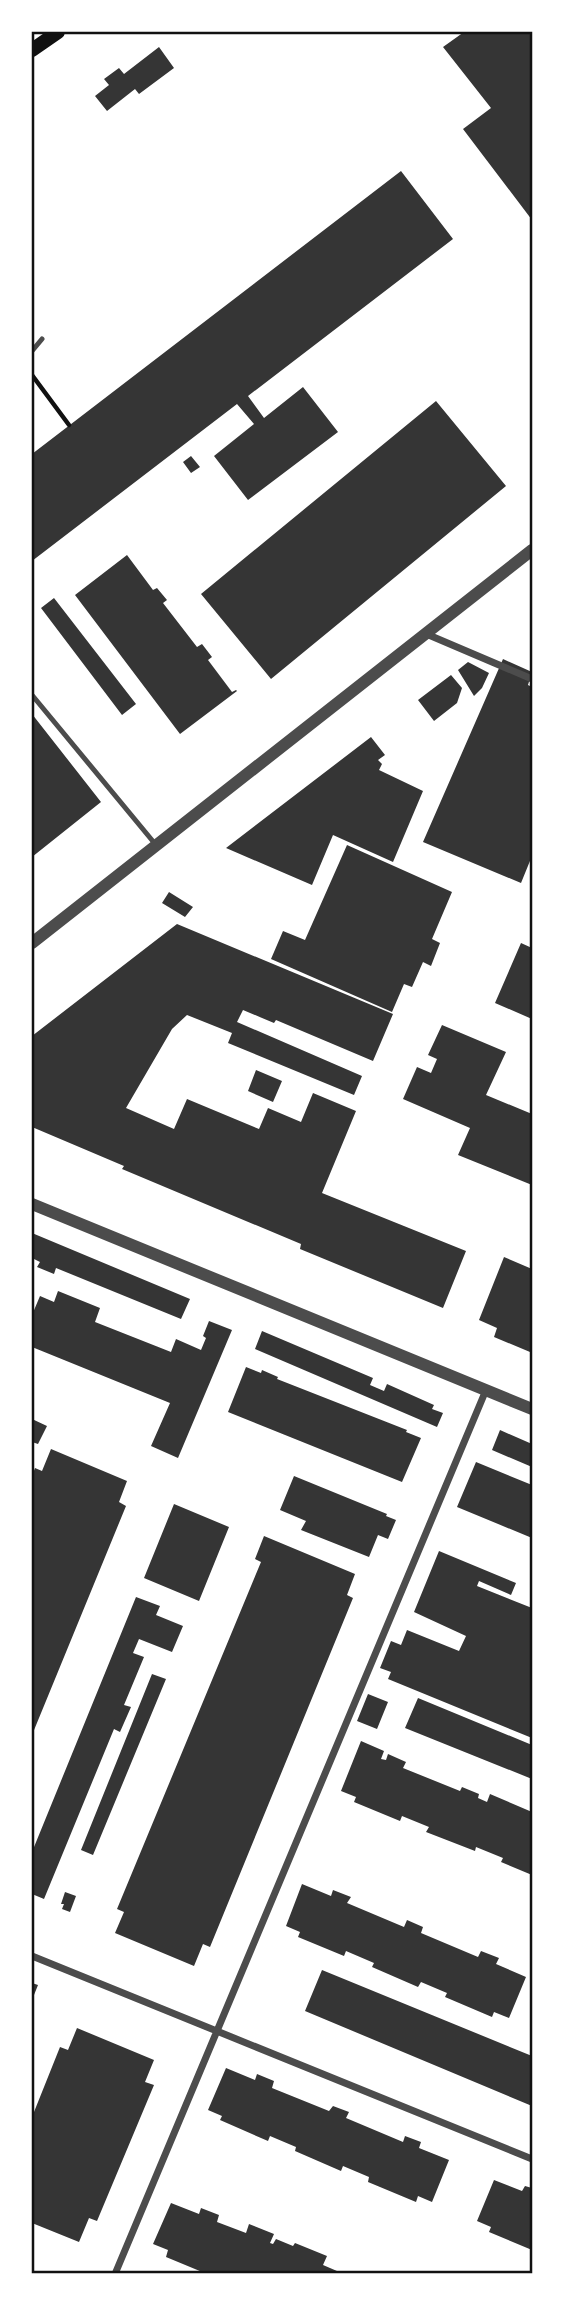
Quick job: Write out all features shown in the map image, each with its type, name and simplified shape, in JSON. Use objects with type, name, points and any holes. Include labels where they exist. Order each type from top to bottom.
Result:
[{"type":"main road","points":[[32,50],[58,32]]},
{"type":"street","points":[[32,943],[533,550]]},
{"type":"street","points":[[424,633],[533,679]]},
{"type":"street","points":[[32,1204],[533,1409]]},
{"type":"street","points":[[115,2273],[486,1390]]},
{"type":"street","points":[[32,1956],[533,2160]]},
{"type":"lane","points":[[32,351],[42,339]]},
{"type":"lane","points":[[32,695],[156,845]]},
{"type":"path","points":[[32,375],[69,425]]},
{"type":"building","points":[[464,32],[532,32],[532,220],[463,129],[491,108],[443,47]]},
{"type":"building","points":[[159,47],[174,68],[139,94],[135,89],[107,111],[95,96],[109,85],[104,79],[119,68],[124,74]]},
{"type":"building","points":[[401,171],[453,239],[248,396],[264,418],[303,387],[338,432],[248,500],[214,456],[254,424],[237,404],[32,561],[32,454]]},
{"type":"building","points":[[436,401],[506,486],[271,679],[201,594]]},
{"type":"building","points":[[191,456],[200,467],[191,473],[183,462]]},
{"type":"building","points":[[127,555],[153,590],[157,588],[167,600],[163,603],[197,647],[202,644],[212,657],[208,660],[232,692],[237,691],[180,734],[75,595]]},
{"type":"building","points":[[54,598],[136,704],[122,715],[41,608]]},
{"type":"building","points":[[503,659],[532,672],[528,685],[532,687],[532,856],[521,883],[423,842]]},
{"type":"building","points":[[468,662],[489,673],[482,688],[474,696],[458,670]]},
{"type":"building","points":[[451,675],[462,688],[457,703],[434,721],[418,700]]},
{"type":"building","points":[[32,714],[101,802],[32,857]]},
{"type":"building","points":[[371,737],[385,755],[378,760],[382,764],[379,770],[423,791],[393,862],[333,835],[312,885],[226,848]]},
{"type":"building","points":[[347,845],[452,892],[432,939],[440,943],[431,966],[423,962],[412,987],[404,984],[392,1012],[271,959],[283,931],[305,940]]},
{"type":"building","points":[[169,892],[193,907],[185,917],[162,903]]},
{"type":"building","points":[[177,924],[393,1014],[373,1061],[276,1020],[274,1023],[243,1010],[237,1022],[362,1076],[354,1095],[228,1043],[232,1033],[187,1015],[172,1029],[126,1108],[174,1129],[187,1099],[259,1129],[268,1108],[301,1122],[313,1093],[356,1111],[322,1193],[466,1251],[443,1308],[300,1249],[301,1244],[122,1169],[124,1166],[32,1127],[32,1036]]},
{"type":"building","points":[[521,943],[532,948],[532,1019],[495,1003]]},
{"type":"building","points":[[442,1025],[506,1052],[486,1095],[532,1114],[532,1185],[458,1155],[470,1128],[403,1099],[417,1067],[431,1073],[437,1059],[428,1055]]},
{"type":"building","points":[[256,1070],[282,1081],[273,1102],[248,1091]]},
{"type":"building","points":[[32,1233],[190,1299],[181,1319],[56,1268],[54,1274],[37,1267],[40,1262],[32,1258]]},
{"type":"building","points":[[504,1257],[532,1269],[530,1352],[494,1337],[497,1328],[479,1320]]},
{"type":"building","points":[[58,1291],[100,1308],[95,1322],[171,1352],[176,1339],[201,1350],[209,1321],[232,1330],[178,1458],[151,1446],[170,1403],[32,1347],[32,1315],[40,1296],[54,1302]]},
{"type":"building","points":[[262,1331],[373,1378],[370,1385],[384,1391],[387,1384],[434,1405],[432,1409],[443,1413],[437,1427],[255,1349]]},
{"type":"building","points":[[246,1367],[261,1373],[262,1370],[278,1377],[277,1379],[421,1438],[402,1482],[228,1412]]},
{"type":"building","points":[[32,1419],[47,1426],[38,1444],[32,1442]]},
{"type":"building","points":[[500,1430],[532,1444],[532,1467],[492,1450]]},
{"type":"building","points":[[51,1449],[127,1481],[119,1502],[126,1506],[32,1735],[32,1476],[35,1468],[42,1471]]},
{"type":"building","points":[[476,1462],[532,1485],[532,1538],[457,1507]]},
{"type":"building","points":[[294,1476],[396,1520],[388,1539],[378,1535],[369,1557],[301,1530],[306,1521],[280,1510]]},
{"type":"building","points":[[174,1504],[229,1527],[199,1601],[144,1578]]},
{"type":"building","points":[[264,1536],[355,1574],[347,1595],[353,1598],[210,1947],[203,1944],[194,1966],[115,1933],[124,1912],[117,1909],[261,1562],[255,1559]]},
{"type":"building","points":[[439,1551],[516,1583],[511,1595],[479,1581],[477,1586],[532,1608],[532,1738],[388,1679],[391,1672],[380,1668],[391,1641],[401,1645],[407,1630],[459,1651],[466,1636],[414,1612]]},
{"type":"building","points":[[136,1597],[160,1606],[156,1615],[183,1626],[172,1652],[139,1639],[133,1653],[144,1657],[124,1705],[131,1707],[120,1732],[114,1729],[44,1899],[32,1894],[32,1852]]},
{"type":"building","points":[[152,1674],[166,1679],[93,1855],[81,1850]]},
{"type":"building","points":[[368,1694],[388,1702],[377,1729],[357,1721]]},
{"type":"building","points":[[418,1698],[532,1745],[532,1779],[405,1728]]},
{"type":"building","points":[[361,1741],[384,1751],[381,1759],[386,1760],[388,1754],[406,1762],[403,1768],[460,1791],[462,1787],[479,1794],[478,1798],[487,1802],[490,1794],[532,1812],[532,1875],[501,1862],[503,1858],[476,1847],[475,1851],[426,1832],[429,1827],[402,1816],[400,1821],[354,1802],[356,1797],[341,1791]]},
{"type":"building","points":[[302,1884],[331,1896],[333,1890],[351,1897],[347,1903],[404,1927],[407,1920],[423,1927],[421,1933],[478,1957],[481,1951],[499,1958],[496,1964],[526,1977],[509,2018],[494,2012],[492,2017],[445,1997],[447,1993],[421,1982],[418,1987],[372,1967],[374,1963],[346,1951],[344,1956],[298,1937],[300,1932],[286,1926]]},
{"type":"building","points":[[65,1892],[76,1896],[70,1912],[62,1909]]},
{"type":"building","points":[[322,1970],[532,2056],[532,2106],[305,2011]]},
{"type":"building","points":[[32,1983],[38,1985],[32,2000]]},
{"type":"building","points":[[77,2028],[154,2060],[145,2082],[154,2085],[97,2221],[89,2218],[79,2242],[32,2223],[32,2117],[60,2047],[68,2050]]},
{"type":"building","points":[[226,2068],[255,2080],[257,2074],[274,2081],[272,2088],[329,2111],[333,2106],[349,2112],[346,2118],[403,2142],[405,2136],[421,2142],[419,2148],[449,2160],[432,2202],[418,2196],[416,2202],[368,2182],[369,2177],[343,2166],[341,2171],[295,2151],[296,2147],[270,2136],[268,2141],[220,2120],[222,2116],[208,2110]]},
{"type":"building","points":[[494,2180],[522,2191],[525,2186],[532,2188],[532,2250],[489,2232],[491,2227],[477,2221]]},
{"type":"building","points":[[171,2203],[199,2214],[201,2208],[219,2215],[217,2222],[246,2233],[249,2224],[274,2234],[270,2243],[273,2244],[276,2239],[293,2246],[295,2243],[327,2256],[323,2265],[344,2274],[223,2274],[216,2271],[215,2274],[207,2274],[166,2257],[168,2250],[153,2244]]}]
